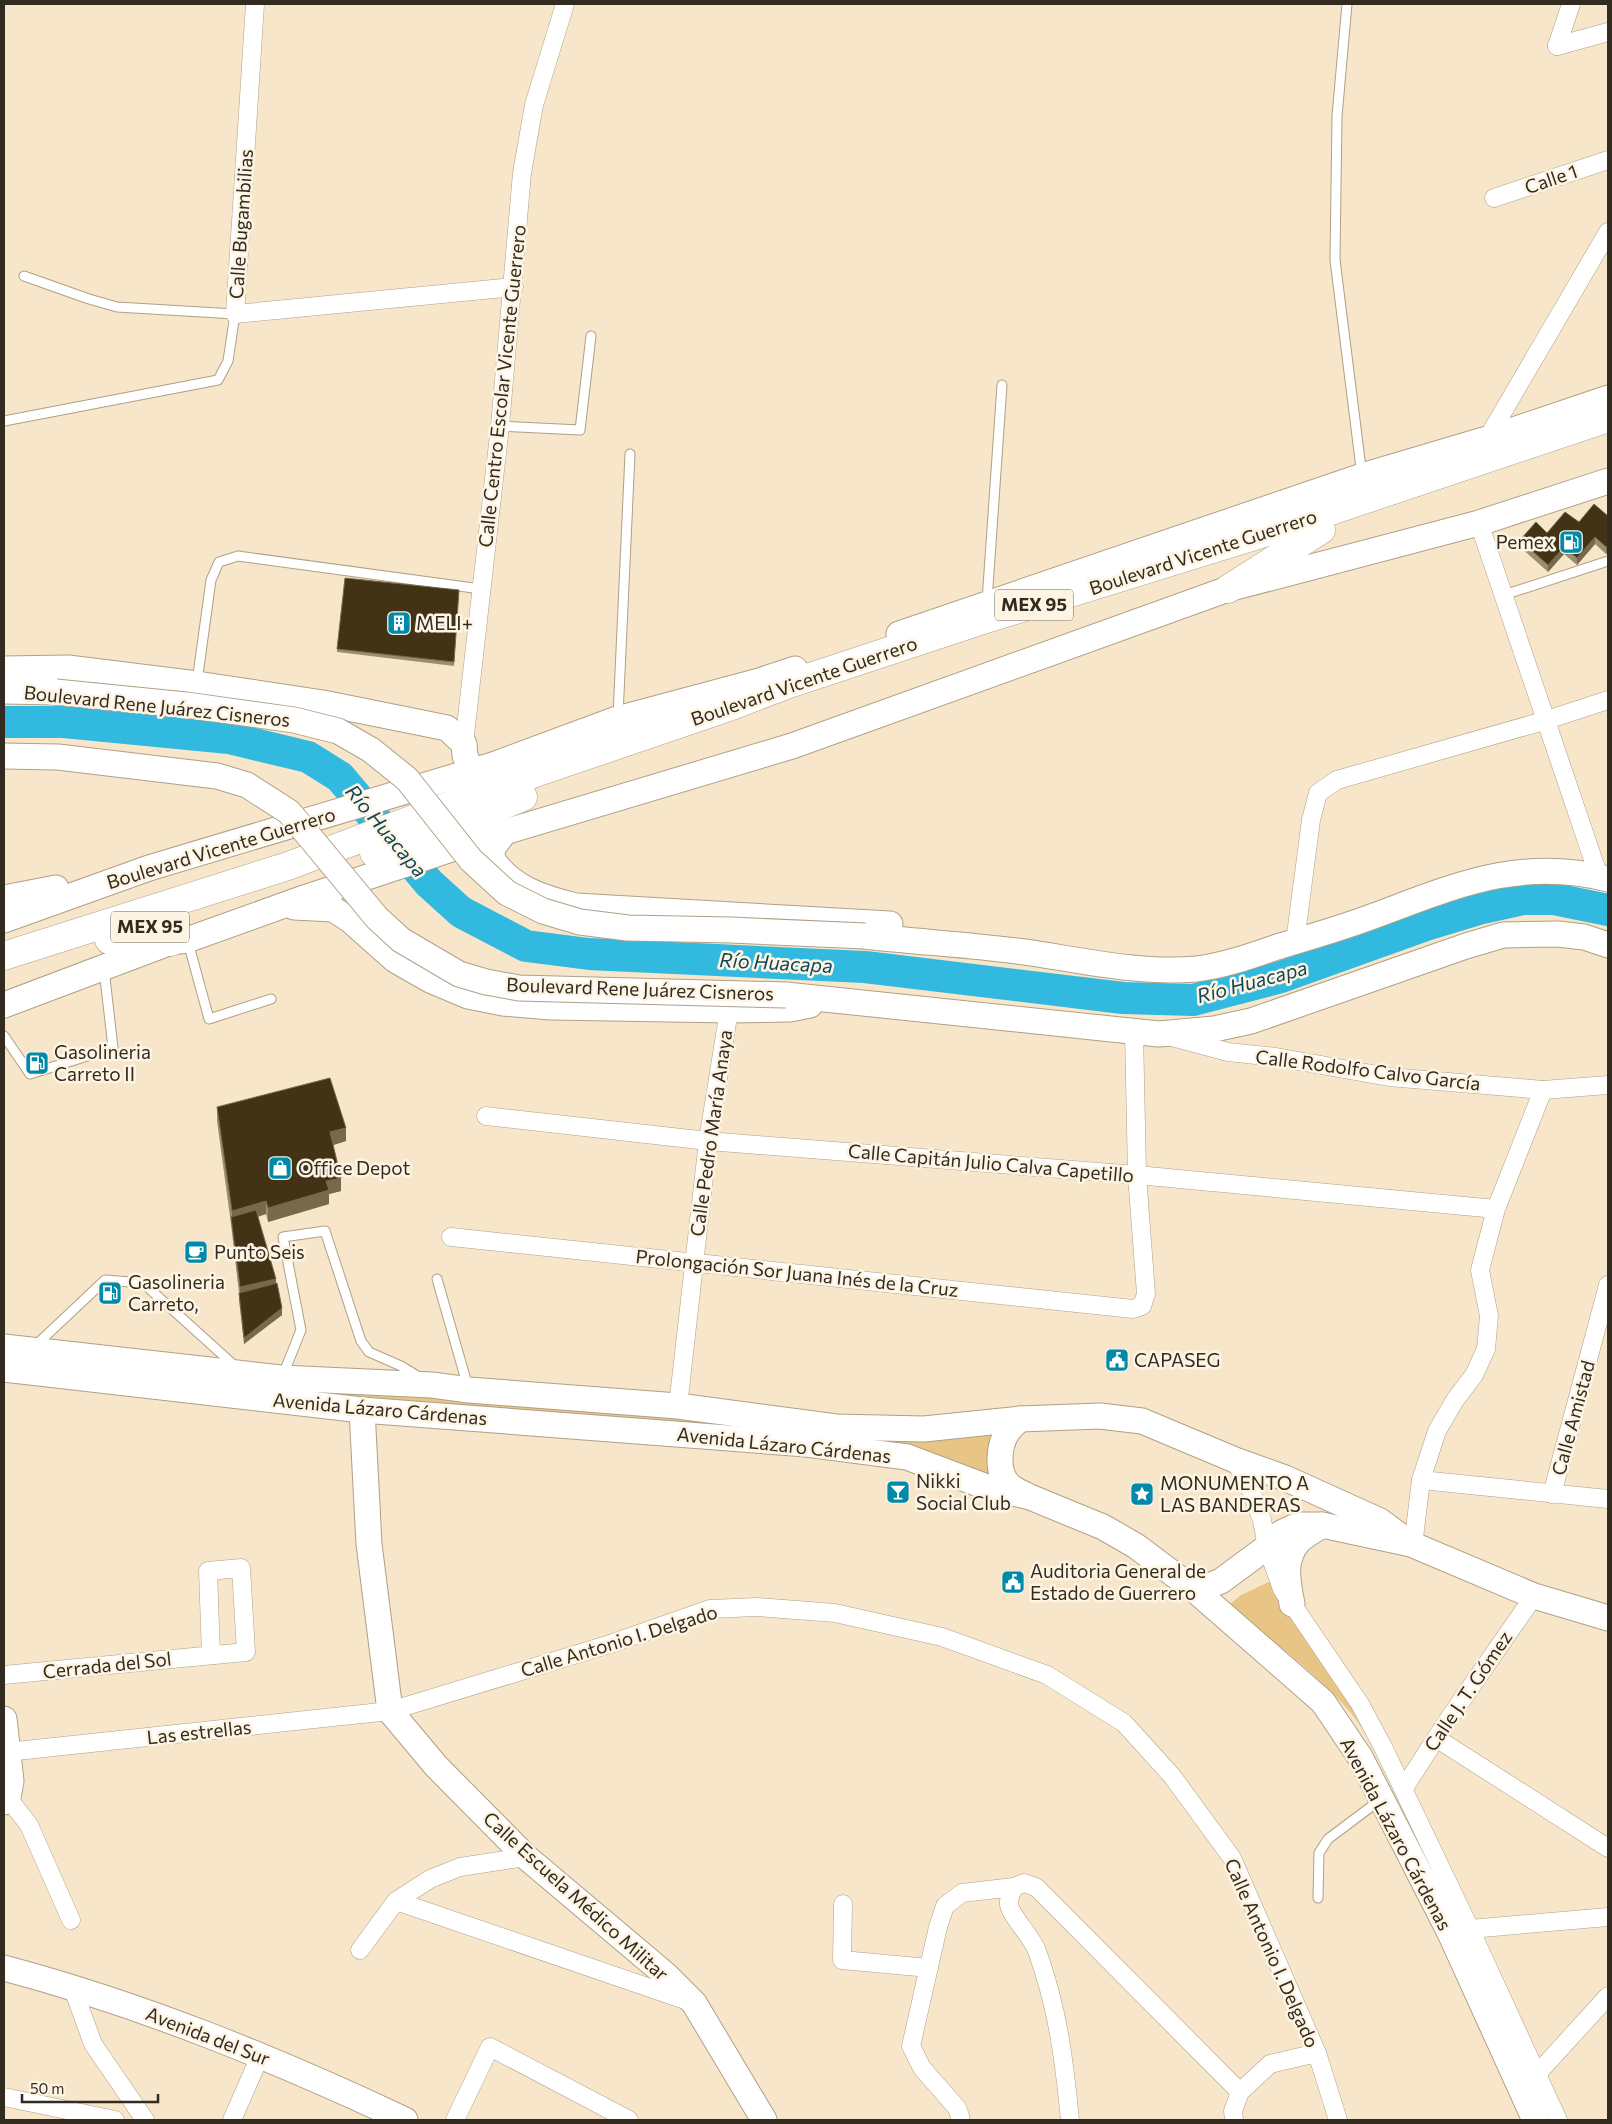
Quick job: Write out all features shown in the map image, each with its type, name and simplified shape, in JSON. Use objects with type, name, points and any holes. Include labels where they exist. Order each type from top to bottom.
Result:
[{"type":"highway","name":"Boulevard Vicente Guerrero","points":[[481,822],[597,752],[729,708],[789,684],[986,619],[1271,531],[1608,418]]},
{"type":"highway","name":"Boulevard Vicente Guerrero","points":[[4,973],[481,822],[541,789],[769,708],[1123,596],[1267,546],[1608,436]]},
{"type":"highway","points":[[1228,590],[1321,530]]},
{"type":"highway","points":[[789,684],[831,657]]},
{"type":"highway","name":"Boulevard Vicente Guerrero","points":[[4,956],[296,882]]},
{"type":"highway","points":[[109,940],[179,941]]},
{"type":"main road","name":"Boulevard Vicente Guerrero","points":[[4,920],[149,868],[472,771],[618,719],[759,680],[831,657],[1362,476],[1487,439],[1608,398]]},
{"type":"main road","name":"Boulevard Vicente Guerrero","points":[[4,1005],[104,967],[278,908],[296,882],[481,822],[792,746],[1228,590],[1479,523],[1608,480]]},
{"type":"main road","points":[[4,669],[68,668],[197,684],[323,703],[447,728],[464,744]]},
{"type":"main road","name":"Boulevard Rene Juárez Cisneros","points":[[4,691],[56,692],[186,705],[294,720],[338,731],[371,750],[406,779],[471,860],[506,893],[543,911],[571,919],[628,928],[865,936],[1005,950]]},
{"type":"main road","name":"Calle Centro Escolar Vicente Guerrero","points":[[464,744],[465,756],[472,771]]},
{"type":"main road","name":"Boulevard Rene Juárez Cisneros","points":[[4,756],[58,757],[217,776],[247,785],[289,812],[377,918],[401,940],[459,974],[486,982],[519,988],[786,995],[1159,1034],[1214,1029],[1251,1021],[1466,946],[1503,935],[1558,934],[1584,937],[1608,945]]},
{"type":"main road","points":[[481,822],[494,846],[491,857],[499,870],[520,886],[551,900],[576,906],[946,928],[973,935],[1005,950],[1110,965],[1169,969],[1196,968],[1242,959],[1462,883],[1497,875],[1531,871],[1564,871],[1603,878]]},
{"type":"main road","points":[[4,898],[149,868]]},
{"type":"main road","points":[[278,908],[318,907],[333,909],[350,920],[394,960],[430,980],[476,998],[502,1004],[552,1007],[729,1010],[790,1009],[833,1000]]},
{"type":"main road","name":"Avenida Lázaro Cárdenas","points":[[4,1347],[281,1378],[432,1385],[469,1390],[678,1406],[836,1427],[924,1429],[1020,1419],[1100,1416],[1142,1422],[1285,1478],[1380,1521],[1412,1545]]},
{"type":"main road","name":"Avenida Lázaro Cárdenas","points":[[4,1369],[362,1410],[806,1444],[907,1457],[984,1486],[1030,1497],[1103,1527],[1136,1546],[1196,1591],[1323,1702],[1360,1758],[1450,1933],[1535,2120]]},
{"type":"main road","points":[[362,1410],[369,1544],[390,1711]]},
{"type":"main road","points":[[1020,1419],[1008,1430],[1001,1445],[1000,1462],[1002,1476],[1009,1486],[1030,1497]]},
{"type":"main road","points":[[1196,1591],[1220,1581],[1267,1547],[1281,1534],[1298,1525],[1322,1525],[1412,1545],[1534,1596],[1608,1618]]},
{"type":"main road","points":[[1292,1604],[1286,1574],[1290,1556],[1299,1541],[1322,1525]]},
{"type":"main road","name":"Calle Escuela Médico Militar","points":[[390,1711],[436,1766],[526,1856],[666,1975],[694,2003],[764,2120]]},
{"type":"main road","points":[[4,1719],[10,1781],[6,1800]]},
{"type":"main road","name":"Avenida del Sur","points":[[4,1968],[72,1986],[169,2019],[311,2076],[405,2120]]},
{"type":"street","name":"Calle Bugambilias","points":[[255,4],[235,314],[514,287]]},
{"type":"street","name":"Calle Centro Escolar Vicente Guerrero","points":[[464,744],[500,426],[514,287],[522,173],[534,105],[565,4]]},
{"type":"street","points":[[1571,4],[1557,46],[1608,32]]},
{"type":"street","name":"Calle 1","points":[[1494,198],[1608,160]]},
{"type":"street","points":[[1487,439],[1608,232]]},
{"type":"street","points":[[1479,523],[1603,878]]},
{"type":"street","points":[[1295,942],[1311,820],[1318,793],[1337,780],[1547,720],[1608,700]]},
{"type":"street","name":"Calle Pedro María Anaya","points":[[678,1406],[708,1141],[729,1010]]},
{"type":"street","points":[[1134,1032],[1137,1175]]},
{"type":"street","name":"Calle Rodolfo Calvo García","points":[[1159,1034],[1228,1052],[1276,1057],[1389,1076],[1543,1090],[1608,1085]]},
{"type":"street","points":[[1412,1545],[1421,1480],[1437,1431],[1455,1400],[1474,1375],[1486,1349],[1489,1316],[1480,1270],[1496,1209],[1543,1090]]},
{"type":"street","name":"Calle Capitán Julio Calva Capetillo","points":[[486,1116],[708,1141],[1137,1175],[1496,1209]]},
{"type":"street","name":"Prolongación Sor Juana Inés de la Cruz","points":[[451,1237],[1133,1309],[1142,1306],[1146,1294],[1137,1175]]},
{"type":"street","name":"Calle Amistad","points":[[1552,1494],[1607,1293]]},
{"type":"street","name":"Avenida Lázaro Cárdenas","points":[[1235,1460],[1251,1491],[1262,1520],[1267,1547],[1282,1589],[1360,1704],[1404,1788],[1558,2120]]},
{"type":"street","points":[[1421,1480],[1608,1499]]},
{"type":"street","name":"Cerrada del Sol","points":[[4,1674],[246,1652],[241,1569],[208,1571],[211,1654]]},
{"type":"street","name":"Calle J. T. Gómez","points":[[1404,1788],[1436,1738],[1534,1596]]},
{"type":"street","name":"Calle Antonio I. Delgado","points":[[390,1711],[610,1644],[710,1609],[757,1607],[835,1612],[942,1637],[1047,1675],[1124,1723],[1172,1776],[1232,1858],[1317,2053],[1338,2120]]},
{"type":"street","name":"Las estrellas","points":[[7,1752],[390,1711]]},
{"type":"street","points":[[1436,1738],[1608,1848]]},
{"type":"street","points":[[6,1800],[29,1825],[71,1920]]},
{"type":"street","points":[[360,1950],[396,1900],[430,1880],[460,1866],[526,1856]]},
{"type":"street","points":[[960,2120],[957,2108],[922,2068],[912,2046],[938,1927],[945,1906],[962,1893],[1024,1883],[1036,1887],[1240,2092]]},
{"type":"street","points":[[1014,1886],[1009,1906],[1036,1948],[1056,2012],[1065,2064],[1070,2120]]},
{"type":"street","points":[[396,1900],[694,2003]]},
{"type":"street","points":[[843,1904],[842,1960],[929,1968]]},
{"type":"street","points":[[1470,1929],[1608,1917]]},
{"type":"street","points":[[72,1986],[93,2044],[144,2120]]},
{"type":"street","points":[[1537,2074],[1608,1996]]},
{"type":"street","points":[[455,2120],[490,2047],[629,2120]]},
{"type":"street","points":[[1234,2120],[1233,2111],[1240,2092],[1270,2064],[1317,2053]]},
{"type":"street","points":[[232,2120],[260,2056]]},
{"type":"street","points":[[4,2097],[115,2120]]},
{"type":"lane","points":[[1347,4],[1336,116],[1335,260],[1362,476]]},
{"type":"lane","points":[[4,421],[218,380],[228,362],[235,314],[117,307],[24,276]]},
{"type":"lane","points":[[500,426],[580,430],[591,336]]},
{"type":"lane","points":[[987,604],[1002,385]]},
{"type":"lane","points":[[618,719],[630,454]]},
{"type":"lane","points":[[197,684],[211,580],[219,562],[238,556],[481,589]]},
{"type":"lane","points":[[1504,594],[1608,561]]},
{"type":"lane","points":[[179,941],[209,1019],[271,999]]},
{"type":"lane","points":[[4,1036],[30,1074],[113,1048],[104,967]]},
{"type":"lane","points":[[281,1378],[301,1330],[283,1237],[325,1231],[361,1341],[369,1352],[401,1366],[432,1385]]},
{"type":"lane","points":[[437,1279],[469,1390]]},
{"type":"lane","points":[[30,1350],[105,1280],[143,1283],[244,1374]]},
{"type":"lane","points":[[1318,1898],[1319,1852],[1328,1839],[1381,1800]]},
{"type":"shaded area","points":[[4,1356],[1000,1431],[995,1478]]},
{"type":"shaded area","points":[[1271,1581],[1294,1622],[1317,1656],[1346,1690],[1401,1803],[1371,1744],[1350,1712],[1308,1670],[1229,1605],[1241,1595]]},
{"type":"building","points":[[1594,504],[1608,516],[1608,545],[1606,547],[1595,537],[1577,558],[1564,547],[1548,565],[1520,540],[1536,522],[1547,533],[1565,512],[1579,522]]},
{"type":"building","name":"MELI+","points":[[345,578],[459,590],[454,662],[337,649]]},
{"type":"building","name":"Office Depot","points":[[330,1078],[346,1128],[330,1132],[341,1178],[326,1181],[329,1190],[268,1208],[266,1201],[232,1211],[217,1107]]},
{"type":"building","points":[[256,1210],[276,1279],[240,1287],[231,1217]]},
{"type":"building","points":[[277,1283],[282,1308],[244,1338],[239,1293]]},
{"type":"waterway","name":"Río Huacapa","points":[[4,722],[64,722],[229,738],[308,757],[340,777],[429,883],[461,912],[526,946],[589,954],[865,967],[1123,998],[1193,1000],[1281,977],[1426,925],[1482,908],[1523,899],[1554,899],[1608,910]]},
{"type":"place","name":"Pemex","points":[[1571,542]]},
{"type":"place","name":"MELI+","points":[[399,623]]},
{"type":"place","name":"Gasolineria Carreto II","points":[[37,1063]]},
{"type":"place","name":"Office Depot","points":[[280,1168]]},
{"type":"place","name":"Punto Seis","points":[[196,1252]]},
{"type":"place","name":"Gasolineria Carreto,","points":[[110,1293]]},
{"type":"place","name":"CAPASEG","points":[[1117,1360]]},
{"type":"place","name":"Nikki Social Club","points":[[898,1492]]},
{"type":"place","name":"MONUMENTO A LAS BANDERAS","points":[[1142,1494]]},
{"type":"place","name":"Auditoria General de Estado de Guerrero","points":[[1013,1582]]}]
